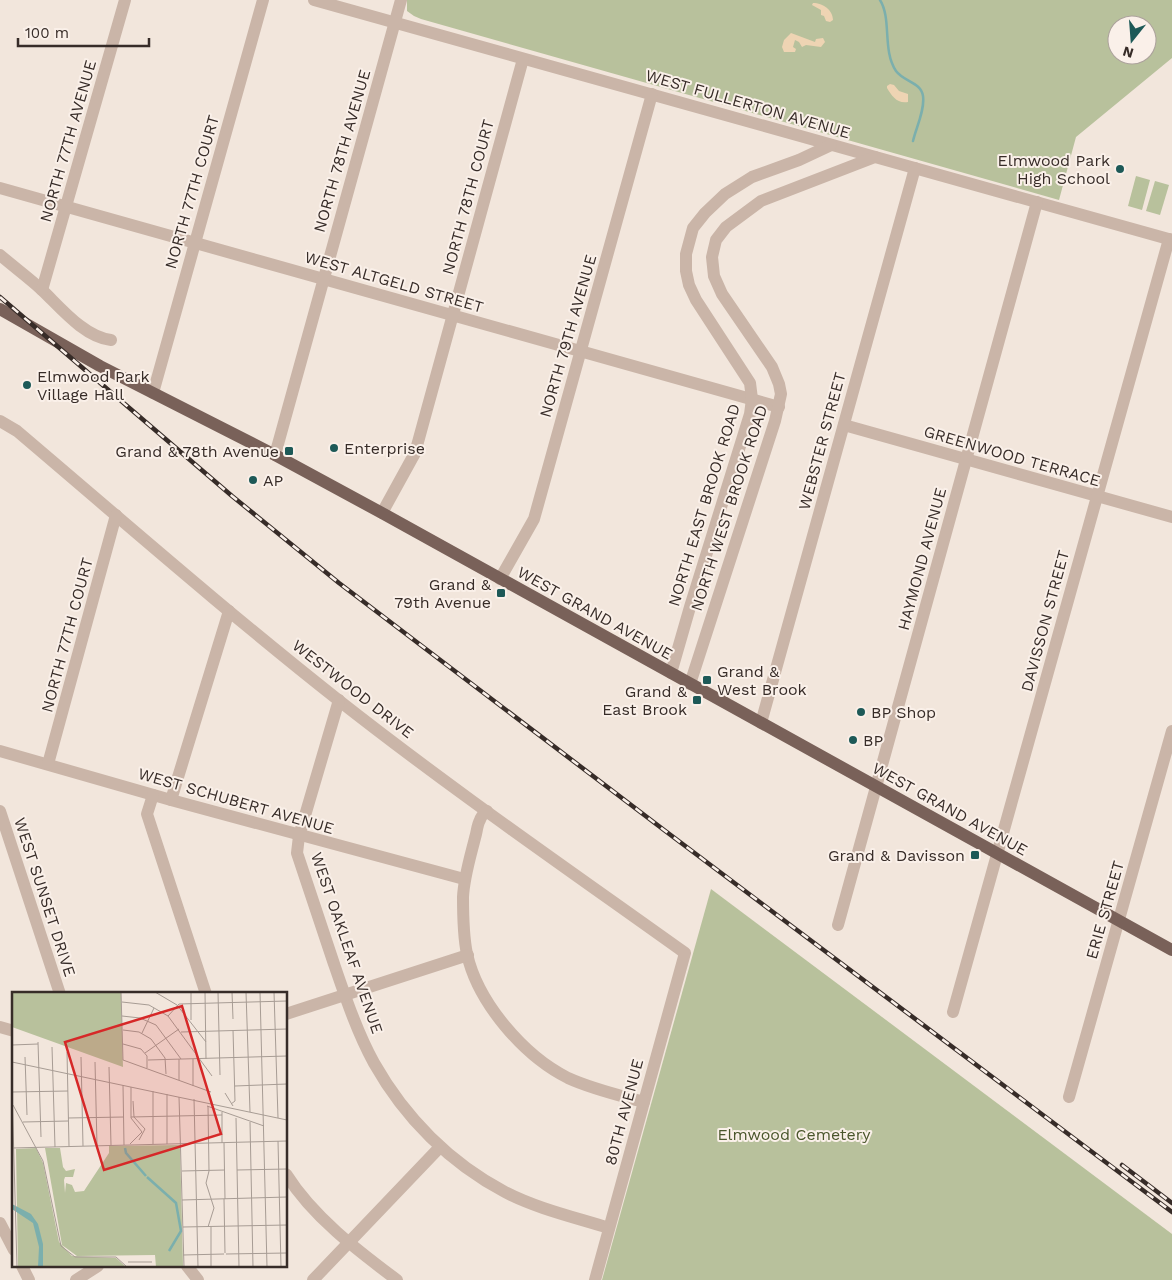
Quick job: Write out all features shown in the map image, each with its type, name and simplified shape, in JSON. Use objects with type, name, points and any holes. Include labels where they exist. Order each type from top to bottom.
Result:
[{"type":"main road","name":"WEST GRAND AVENUE","points":[[0,309],[76,353],[382,512],[1172,950]]},
{"type":"street","name":"NORTH 77TH AVENUE","points":[[42,290],[125,0]]},
{"type":"street","name":"NORTH 77TH COURT","points":[[153,393],[262,0]]},
{"type":"street","name":"WEST FULLERTON AVENUE","points":[[314,0],[1170,239]]},
{"type":"street","name":"NORTH 78TH AVENUE","points":[[275,455],[401,0]]},
{"type":"street","name":"NORTH 78TH COURT","points":[[382,512],[415,453],[523,58]]},
{"type":"street","name":"NORTH 79TH AVENUE","points":[[500,579],[534,519],[652,94]]},
{"type":"street","name":"NORTH EAST BROOK ROAD","points":[[671,673],[750,414],[752,399],[750,383],[696,300],[689,285],[686,271],[686,254],[693,228],[705,213],[736,186],[752,177],[799,160],[831,145]]},
{"type":"street","name":"NORTH WEST BROOK ROAD","points":[[690,684],[772,431],[781,394],[772,367],[722,294],[714,276],[712,257],[716,240],[726,227],[761,201],[875,157]]},
{"type":"street","name":"WEBSTER STREET","points":[[761,723],[915,168]]},
{"type":"street","name":"WEST ALTGELD STREET","points":[[0,188],[779,406]]},
{"type":"street","name":"HAYMOND AVENUE","points":[[838,925],[1037,202]]},
{"type":"street","name":"DAVISSON STREET","points":[[953,1012],[1096,496],[1170,239]]},
{"type":"street","points":[[0,256],[42,290],[71,318],[94,334],[110,340]]},
{"type":"street","name":"WESTWOOD DRIVE","points":[[0,422],[17,431],[229,611],[339,700],[487,811],[685,953]]},
{"type":"street","name":"GREENWOOD TERRACE","points":[[844,425],[1172,518]]},
{"type":"street","points":[[0,436],[17,431]]},
{"type":"street","name":"NORTH 77TH COURT","points":[[48,764],[116,515]]},
{"type":"street","points":[[171,800],[229,611]]},
{"type":"street","points":[[299,836],[339,700]]},
{"type":"street","name":"ERIE STREET","points":[[1069,1097],[1172,731]]},
{"type":"street","name":"WEST SCHUBERT AVENUE","points":[[0,751],[299,836],[464,879]]},
{"type":"street","points":[[153,795],[147,814],[205,992]]},
{"type":"street","name":"WEST SUNSET DRIVE","points":[[0,811],[59,992]]},
{"type":"street","points":[[487,811],[480,819],[464,879],[462,919],[468,955],[474,974],[493,1010],[504,1025],[549,1067],[577,1082],[644,1102]]},
{"type":"street","name":"WEST OAKLEAF AVENUE","points":[[299,836],[297,853],[344,995],[381,1075],[402,1105],[440,1147],[478,1175],[507,1193],[553,1211],[609,1228]]},
{"type":"street","name":"80TH AVENUE","points":[[595,1280],[685,953]]},
{"type":"street","points":[[288,1013],[468,955]]},
{"type":"street","points":[[314,1280],[440,1147]]},
{"type":"street","points":[[288,1177],[310,1206],[349,1242],[398,1280]]},
{"type":"street","points":[[0,1223],[12,1246]]},
{"type":"street","points":[[23,1268],[28,1280]]},
{"type":"street","points":[[76,1280],[95,1268]]},
{"type":"street","points":[[189,1268],[198,1280]]},
{"type":"green space","points":[[407,0],[1172,0],[1172,58],[1076,137],[1059,200],[414,16],[407,11]]},
{"type":"green space","points":[[1136,176],[1150,180],[1142,210],[1128,206]]},
{"type":"green space","points":[[1155,181],[1169,185],[1160,215],[1146,211]]},
{"type":"green space","name":"Elmwood Cemetery","points":[[711,889],[1172,1234],[1172,1280],[602,1280]]},
{"type":"sand","points":[[813,3],[827,8],[833,16],[833,20],[830,22],[826,21],[824,16],[821,15],[821,10],[812,5]]},
{"type":"sand","points":[[791,33],[815,42],[816,39],[823,38],[825,42],[821,47],[806,45],[802,47],[795,40],[793,47],[796,49],[795,52],[784,52],[782,47],[784,40]]},
{"type":"sand","points":[[890,84],[894,85],[899,91],[908,94],[908,102],[898,101],[893,96],[887,88]]},
{"type":"waterway","points":[[880,0],[886,16],[889,54],[892,63],[899,75],[922,91],[922,113],[913,141]]},
{"type":"railway","points":[[0,297],[232,496],[339,583],[1172,1212]]},
{"type":"railway","points":[[1122,1165],[1172,1203]]},
{"type":"place","name":"Elmwood Park High School","points":[[1120,169]]},
{"type":"place","name":"Elmwood Park Village Hall","points":[[27,385]]},
{"type":"place","name":"Enterprise","points":[[334,448]]},
{"type":"place","name":"Grand & 78th Avenue","points":[[289,451]]},
{"type":"place","name":"AP","points":[[253,480]]},
{"type":"place","name":"Grand & 79th Avenue","points":[[501,593]]},
{"type":"place","name":"Grand & West Brook","points":[[707,680]]},
{"type":"place","name":"Grand & East Brook","points":[[697,700]]},
{"type":"place","name":"BP Shop","points":[[861,712]]},
{"type":"place","name":"BP","points":[[853,740]]},
{"type":"place","name":"Grand & Davisson","points":[[975,855]]}]
